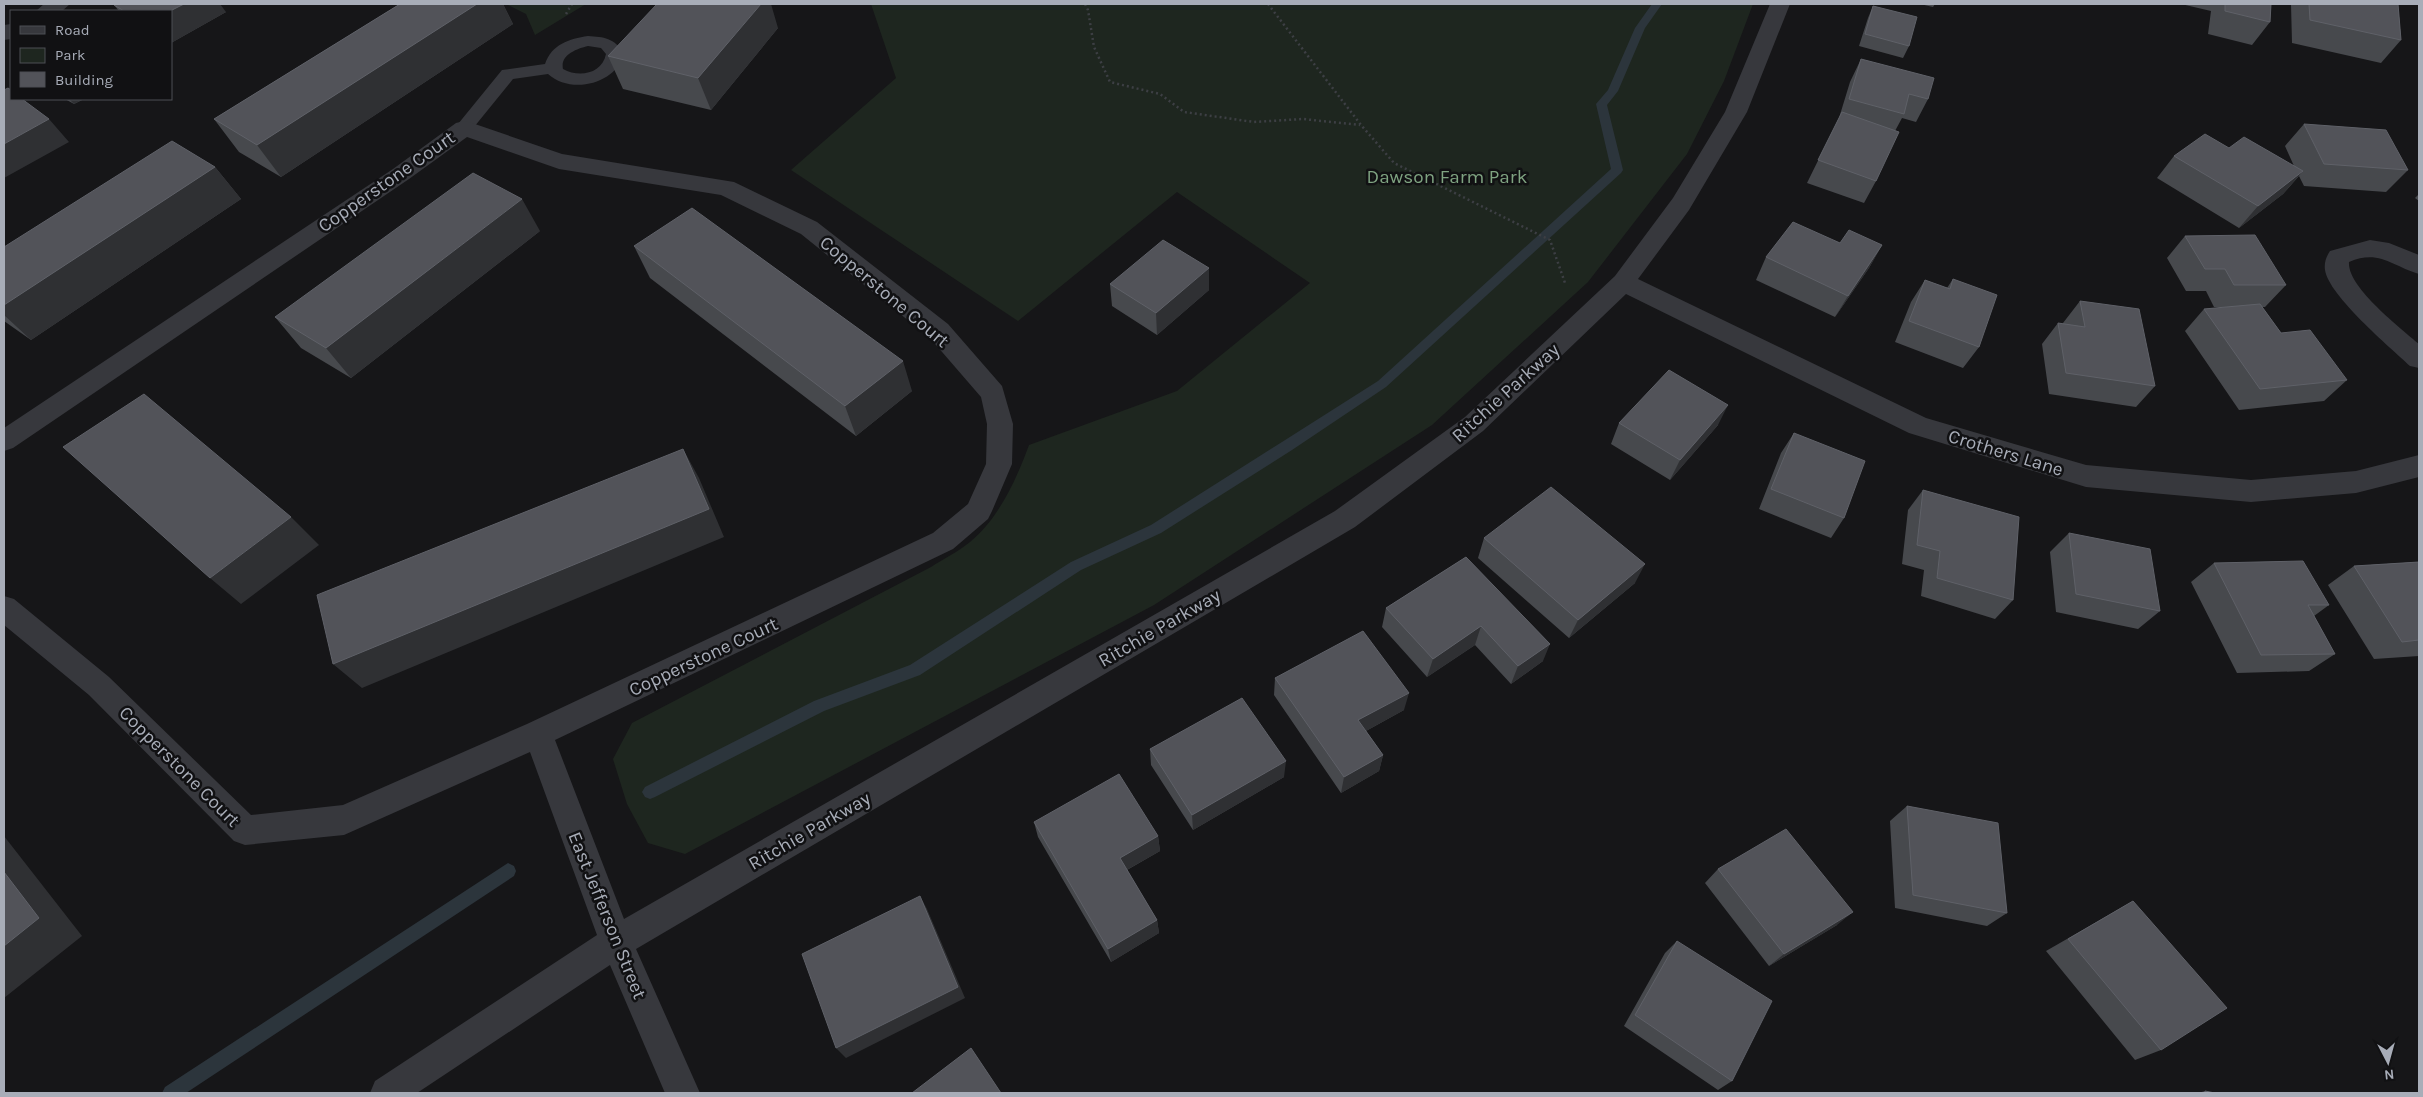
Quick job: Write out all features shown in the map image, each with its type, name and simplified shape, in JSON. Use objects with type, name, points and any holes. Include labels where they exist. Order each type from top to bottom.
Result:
[{"type":"street","points":[[48,10],[60,4]]},
{"type":"street","name":"Ritchie Parkway","points":[[387,1093],[616,942],[1345,519],[1474,424],[1623,282],[1681,204],[1736,112],[1780,4]]},
{"type":"street","name":"Copperstone Court","points":[[4,441],[401,174],[464,128],[559,161],[726,188],[809,228],[939,331],[993,393],[1000,424],[1000,464],[978,511],[943,541],[538,734],[344,820],[245,830],[99,686],[4,608]]},
{"type":"street","points":[[2419,265],[2400,254],[2376,247],[2354,250],[2338,258],[2337,271],[2348,288],[2419,359]]},
{"type":"street","name":"Crothers Lane","points":[[1623,282],[1918,426],[2086,476],[2251,491],[2356,482],[2419,466]]},
{"type":"street","name":"East Jefferson Street","points":[[538,734],[616,942],[683,1093]]},
{"type":"lane","points":[[464,128],[508,74],[554,68]]},
{"type":"path","points":[[566,14],[572,4]]},
{"type":"path","points":[[1085,4],[1088,10],[1094,47],[1110,82],[1160,94],[1184,112],[1254,122],[1303,119],[1361,125]]},
{"type":"path","points":[[1268,4],[1361,125],[1394,162],[1550,240],[1565,283]]},
{"type":"green space","points":[[506,4],[586,4],[535,35],[526,14]]},
{"type":"green space","name":"Dawson Farm Park","points":[[871,4],[1753,4],[1724,81],[1687,154],[1588,282],[1432,425],[1154,605],[685,854],[648,843],[627,804],[613,759],[632,723],[931,567],[961,549],[990,522],[1006,498],[1029,445],[1177,391],[1310,283],[1177,192],[1018,321],[791,170],[896,78]]},
{"type":"building","points":[[184,4],[172,10],[122,10],[114,5]]},
{"type":"building","points":[[400,4],[477,4],[257,145],[214,119]]},
{"type":"building","points":[[657,4],[761,4],[698,78],[608,56]]},
{"type":"building","points":[[2225,4],[2271,4],[2270,22],[2225,11]]},
{"type":"building","points":[[2309,4],[2398,4],[2401,40],[2310,20]]},
{"type":"building","points":[[1873,6],[1917,17],[1909,46],[1865,34]]},
{"type":"building","points":[[1861,59],[1934,78],[1928,99],[1909,94],[1904,114],[1849,99]]},
{"type":"building","points":[[8,88],[10,89],[10,100],[23,100],[49,119],[4,144],[4,90]]},
{"type":"building","points":[[1842,112],[1899,132],[1876,181],[1818,160]]},
{"type":"building","points":[[2304,124],[2386,130],[2408,170],[2324,164]]},
{"type":"building","points":[[2205,134],[2229,148],[2244,137],[2303,171],[2258,206],[2174,156]]},
{"type":"building","points":[[172,141],[215,167],[4,305],[4,247]]},
{"type":"building","points":[[473,173],[522,199],[326,348],[275,317]]},
{"type":"building","points":[[692,208],[903,361],[845,406],[634,246]]},
{"type":"building","points":[[1793,222],[1840,243],[1849,230],[1882,245],[1848,296],[1766,257]]},
{"type":"building","points":[[2255,235],[2286,285],[2234,285],[2225,269],[2205,269],[2185,236]]},
{"type":"building","points":[[1163,240],[1209,268],[1156,313],[1110,284]]},
{"type":"building","points":[[1953,279],[1997,295],[1979,347],[1909,321],[1925,280],[1950,289]]},
{"type":"building","points":[[2080,301],[2139,309],[2155,386],[2066,373],[2058,323],[2085,327]]},
{"type":"building","points":[[2260,304],[2281,333],[2310,330],[2347,380],[2260,389],[2204,309]]},
{"type":"building","points":[[1669,370],[1728,405],[1680,460],[1619,423]]},
{"type":"building","points":[[144,394],[291,517],[210,578],[63,447]]},
{"type":"building","points":[[1794,433],[1865,461],[1844,518],[1771,489]]},
{"type":"building","points":[[683,449],[709,509],[333,664],[317,595]]},
{"type":"building","points":[[1551,487],[1645,564],[1578,620],[1484,538]]},
{"type":"building","points":[[1923,490],[2019,517],[2013,600],[1937,578],[1940,551],[1917,545]]},
{"type":"building","points":[[2069,533],[2150,549],[2160,611],[2076,594]]},
{"type":"building","points":[[1466,557],[1550,644],[1518,666],[1481,626],[1433,659],[1386,608]]},
{"type":"building","points":[[2303,561],[2329,605],[2308,605],[2335,654],[2261,655],[2214,563]]},
{"type":"building","points":[[2419,562],[2419,640],[2402,642],[2354,566]]},
{"type":"building","points":[[1363,631],[1409,693],[1358,720],[1383,755],[1344,777],[1275,678]]},
{"type":"building","points":[[1242,698],[1286,761],[1192,815],[1150,749]]},
{"type":"building","points":[[1119,774],[1158,836],[1120,858],[1157,920],[1108,949],[1034,822]]},
{"type":"building","points":[[1907,806],[1998,823],[2007,913],[1913,895]]},
{"type":"building","points":[[1786,829],[1853,912],[1784,954],[1718,869]]},
{"type":"building","points":[[4,872],[39,918],[4,946]]},
{"type":"building","points":[[920,896],[958,987],[836,1048],[802,954]]},
{"type":"building","points":[[2133,901],[2227,1008],[2161,1050],[2068,939]]},
{"type":"building","points":[[1677,941],[1772,1001],[1732,1081],[1635,1015]]},
{"type":"building","points":[[971,1048],[1001,1093],[912,1093]]},
{"type":"waterway","points":[[650,792],[819,706],[915,670],[1076,566],[1156,529],[1382,384],[1617,170],[1601,104],[1613,91],[1640,28],[1657,4]]},
{"type":"waterway","points":[[171,1093],[508,871]]}]
